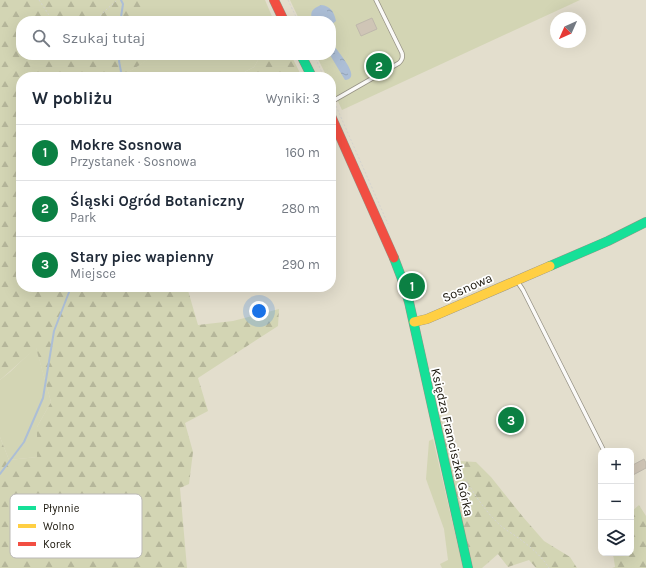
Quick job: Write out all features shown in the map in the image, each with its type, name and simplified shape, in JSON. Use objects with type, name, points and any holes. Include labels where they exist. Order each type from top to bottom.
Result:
[{"type":"street","points":[[274,0],[282,16]]},
{"type":"street","points":[[304,60],[310,72]]},
{"type":"street","points":[[336,127],[390,249],[405,288],[414,322]]},
{"type":"street","name":"Sosnowa","points":[[414,322],[427,319],[608,241],[646,222]]},
{"type":"street","name":"Księdza Franciszka Górka","points":[[414,322],[468,568]]},
{"type":"lane","points":[[336,99],[402,60],[402,53],[376,0]]},
{"type":"lane","points":[[516,280],[526,296],[602,448]]},
{"type":"path","points":[[39,0],[50,16]]},
{"type":"path","points":[[99,16],[117,0]]},
{"type":"path","points":[[288,0],[296,16]]},
{"type":"path","points":[[316,60],[322,72]]},
{"type":"path","points":[[336,109],[365,169],[389,227]]},
{"type":"path","points":[[448,446],[461,472],[484,507],[501,526],[523,541],[543,558],[550,568]]},
{"type":"green space","points":[[0,0],[144,0],[144,16],[16,16],[16,60],[148,60],[130,72],[16,72],[16,292],[188,292],[198,325],[233,321],[279,309],[278,326],[198,378],[208,411],[185,423],[193,452],[189,484],[180,488],[187,568],[0,568],[0,437],[9,460],[37,457],[37,427],[51,402],[36,348],[0,380]]},
{"type":"green space","points":[[144,0],[265,0],[272,16],[144,16]]},
{"type":"green space","points":[[290,0],[580,0],[554,12],[550,12],[550,14],[342,110],[336,97],[336,72],[324,72],[318,60],[336,60],[336,16],[298,16]]},
{"type":"green space","points":[[147,60],[258,60],[254,67],[244,72],[130,71]]},
{"type":"green space","points":[[258,60],[294,60],[300,72],[244,72],[254,67]]},
{"type":"green space","points":[[36,347],[51,402],[37,427],[37,457],[9,460],[0,437],[0,380]]},
{"type":"green space","points":[[440,414],[453,452],[460,461],[476,462],[491,477],[544,541],[570,557],[577,568],[536,568],[529,560],[508,567],[498,554],[482,568],[473,568],[438,416]]},
{"type":"green space","points":[[433,439],[463,568],[442,568],[440,564],[448,560],[444,529],[426,479],[429,441]]},
{"type":"green space","points":[[639,505],[646,516],[646,568],[612,568],[615,567],[613,556],[634,556],[634,509]]},
{"type":"water","points":[[321,5],[330,8],[334,16],[311,16],[312,11]]},
{"type":"water","points":[[336,48],[350,69],[350,78],[345,80],[333,60],[336,60]]},
{"type":"building","points":[[372,18],[377,29],[361,36],[356,25]]},
{"type":"building","points":[[644,459],[646,468],[634,474],[634,464]]},
{"type":"waterway","points":[[121,0],[123,4],[121,16]]},
{"type":"waterway","points":[[119,60],[121,72]]},
{"type":"waterway","points":[[0,474],[24,442],[43,398],[54,331],[69,292]]},
{"type":"traffic: fast","points":[[304,60],[310,72]]},
{"type":"traffic: fast","points":[[550,266],[608,241],[646,222]]},
{"type":"traffic: fast","points":[[394,258],[409,302],[468,568]]},
{"type":"traffic: slow","points":[[414,322],[427,319],[550,266]]},
{"type":"traffic: jam","points":[[274,0],[282,16]]},
{"type":"traffic: jam","points":[[336,127],[394,258]]},
{"type":"place","name":"Śląski Ogród Botaniczny","points":[[379,66]]},
{"type":"place","name":"Mokre Sosnowa","points":[[412,286]]},
{"type":"place","name":"Stary piec wapienny","points":[[511,420]]}]
